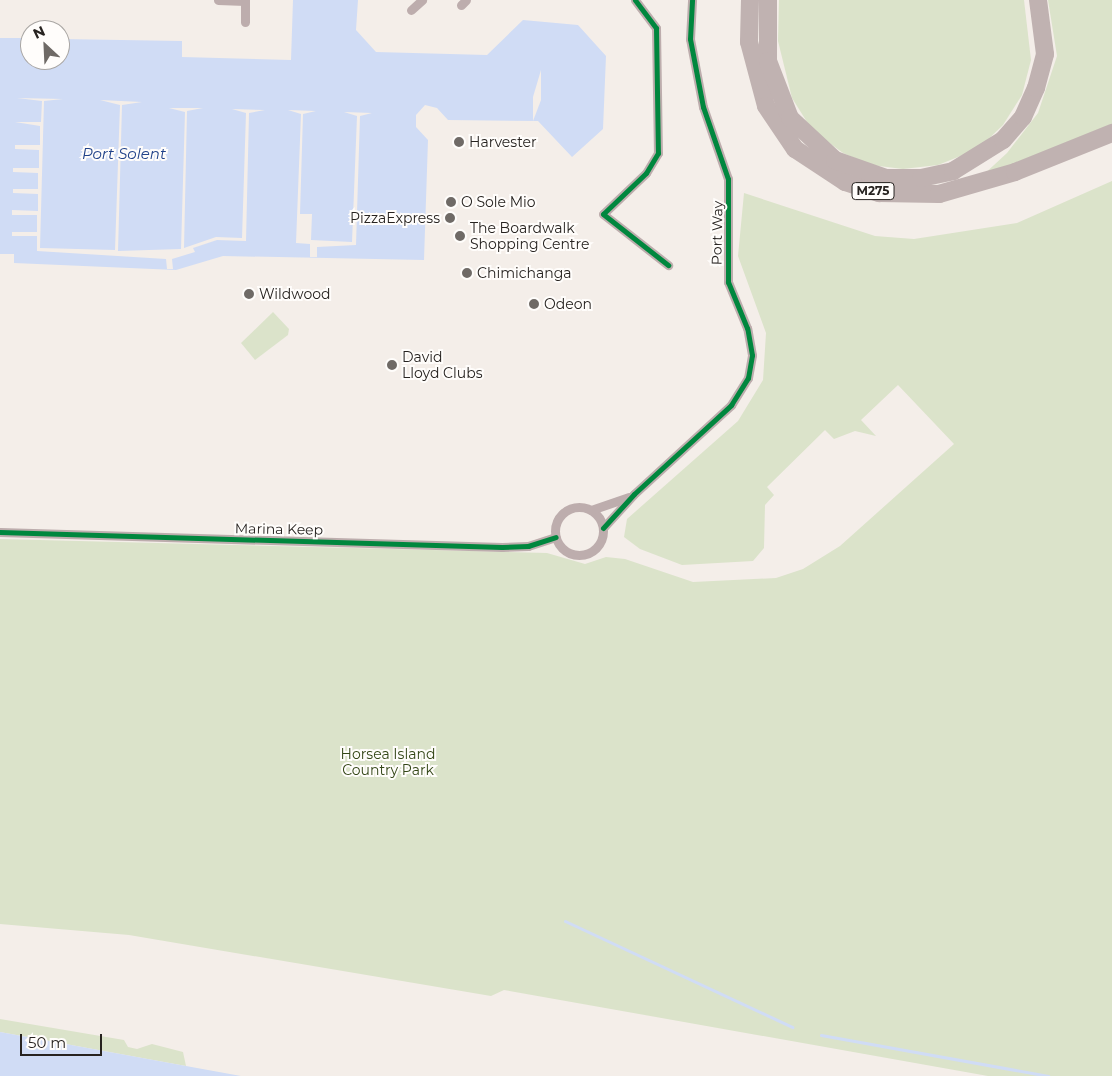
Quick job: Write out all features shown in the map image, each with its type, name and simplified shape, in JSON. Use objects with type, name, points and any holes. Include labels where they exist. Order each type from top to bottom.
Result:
[{"type":"highway","name":"M275","points":[[750,0],[749,42],[766,106],[795,149],[845,182],[879,193],[939,194],[1014,172],[1112,133]]},
{"type":"highway","points":[[768,0],[768,61],[790,118],[835,160],[886,178],[921,178],[953,171],[1003,140],[1023,117],[1036,88],[1045,54],[1038,0]]},
{"type":"street","points":[[218,0],[246,0],[245,22]]},
{"type":"street","points":[[411,10],[422,0]]},
{"type":"street","points":[[634,0],[656,28],[658,153],[646,172],[603,214],[668,265]]},
{"type":"street","name":"Port Way","points":[[603,528],[634,494],[731,405],[748,378],[752,355],[747,328],[728,282],[728,179],[703,107],[692,49],[692,0]]},
{"type":"street","name":"Port Way","points":[[591,510],[634,494]]},
{"type":"street","points":[[583,507],[591,510],[603,528],[602,539],[587,553],[571,554],[556,537],[556,523],[562,513],[583,507]]},
{"type":"street","name":"Marina Keep","points":[[0,532],[502,547],[528,546],[556,537]]},
{"type":"green space","points":[[779,0],[1024,0],[1031,60],[1022,95],[1003,125],[978,149],[938,165],[903,169],[871,165],[843,153],[812,130],[792,98],[778,41]]},
{"type":"green space","points":[[1048,0],[1112,0],[1112,124],[981,177],[1007,153],[1038,113],[1057,56]]},
{"type":"green space","name":"Horsea Island Country Park","points":[[1112,181],[1112,1076],[988,1076],[504,990],[491,996],[129,935],[0,924],[0,539],[547,553],[585,564],[606,557],[625,559],[693,582],[776,578],[803,569],[840,546],[954,444],[898,385],[861,420],[876,436],[855,431],[834,439],[825,430],[767,487],[774,495],[765,505],[764,548],[753,561],[682,565],[640,549],[624,537],[627,519],[738,421],[763,380],[766,333],[738,256],[744,193],[875,236],[914,239],[1017,223]]},
{"type":"green space","points":[[273,312],[289,329],[288,335],[255,360],[241,343]]},
{"type":"green space","points":[[0,1019],[124,1040],[128,1047],[137,1049],[152,1044],[183,1052],[186,1066],[0,1032]]},
{"type":"water","name":"Port Solent","points":[[293,0],[358,0],[356,30],[376,52],[487,55],[523,20],[578,25],[606,56],[603,129],[572,157],[538,121],[448,120],[437,108],[425,105],[416,115],[416,127],[428,140],[424,260],[223,256],[176,270],[14,263],[14,254],[0,254],[0,38],[20,38],[20,70],[70,70],[70,39],[182,41],[182,57],[291,60]]},
{"type":"water","points":[[0,1032],[186,1066],[241,1076],[0,1076]]},
{"type":"pier","points":[[541,70],[541,100],[533,121],[533,97]]},
{"type":"pier","points":[[17,98],[63,99],[44,101],[40,248],[115,250],[120,105],[100,100],[142,102],[122,105],[118,251],[181,249],[185,112],[169,108],[203,108],[187,111],[184,248],[216,237],[242,238],[246,113],[232,109],[265,110],[249,113],[246,241],[217,240],[193,248],[195,252],[172,259],[173,269],[167,269],[166,259],[37,251],[37,236],[12,236],[12,232],[37,232],[37,215],[12,215],[12,210],[38,211],[38,194],[13,193],[13,189],[38,189],[38,173],[13,172],[13,168],[39,168],[39,150],[15,149],[15,145],[40,145],[40,126],[15,122],[41,122],[42,101]]},
{"type":"pier","points":[[288,110],[316,111],[303,114],[300,214],[312,214],[311,240],[352,242],[357,116],[344,112],[372,113],[360,116],[356,245],[317,247],[317,257],[310,257],[310,244],[296,243],[301,114]]},
{"type":"waterway","points":[[565,921],[792,1027]]},
{"type":"waterway","points":[[821,1035],[1048,1076]]},
{"type":"cycle path","points":[[635,0],[656,28],[658,153],[646,173],[603,214],[668,265]]},
{"type":"cycle path","points":[[603,528],[634,494],[731,405],[748,378],[752,355],[747,328],[728,282],[728,179],[703,107],[690,39],[692,0]]},
{"type":"cycle path","points":[[0,532],[502,547],[528,546],[556,537]]},
{"type":"place","name":"Harvester","points":[[459,142]]},
{"type":"place","name":"O Sole Mio","points":[[451,202]]},
{"type":"place","name":"PizzaExpress","points":[[450,218]]},
{"type":"place","name":"The Boardwalk Shopping Centre","points":[[460,236]]},
{"type":"place","name":"Chimichanga","points":[[467,273]]},
{"type":"place","name":"Wildwood","points":[[249,294]]},
{"type":"place","name":"Odeon","points":[[534,304]]},
{"type":"place","name":"David Lloyd Clubs","points":[[392,365]]}]
